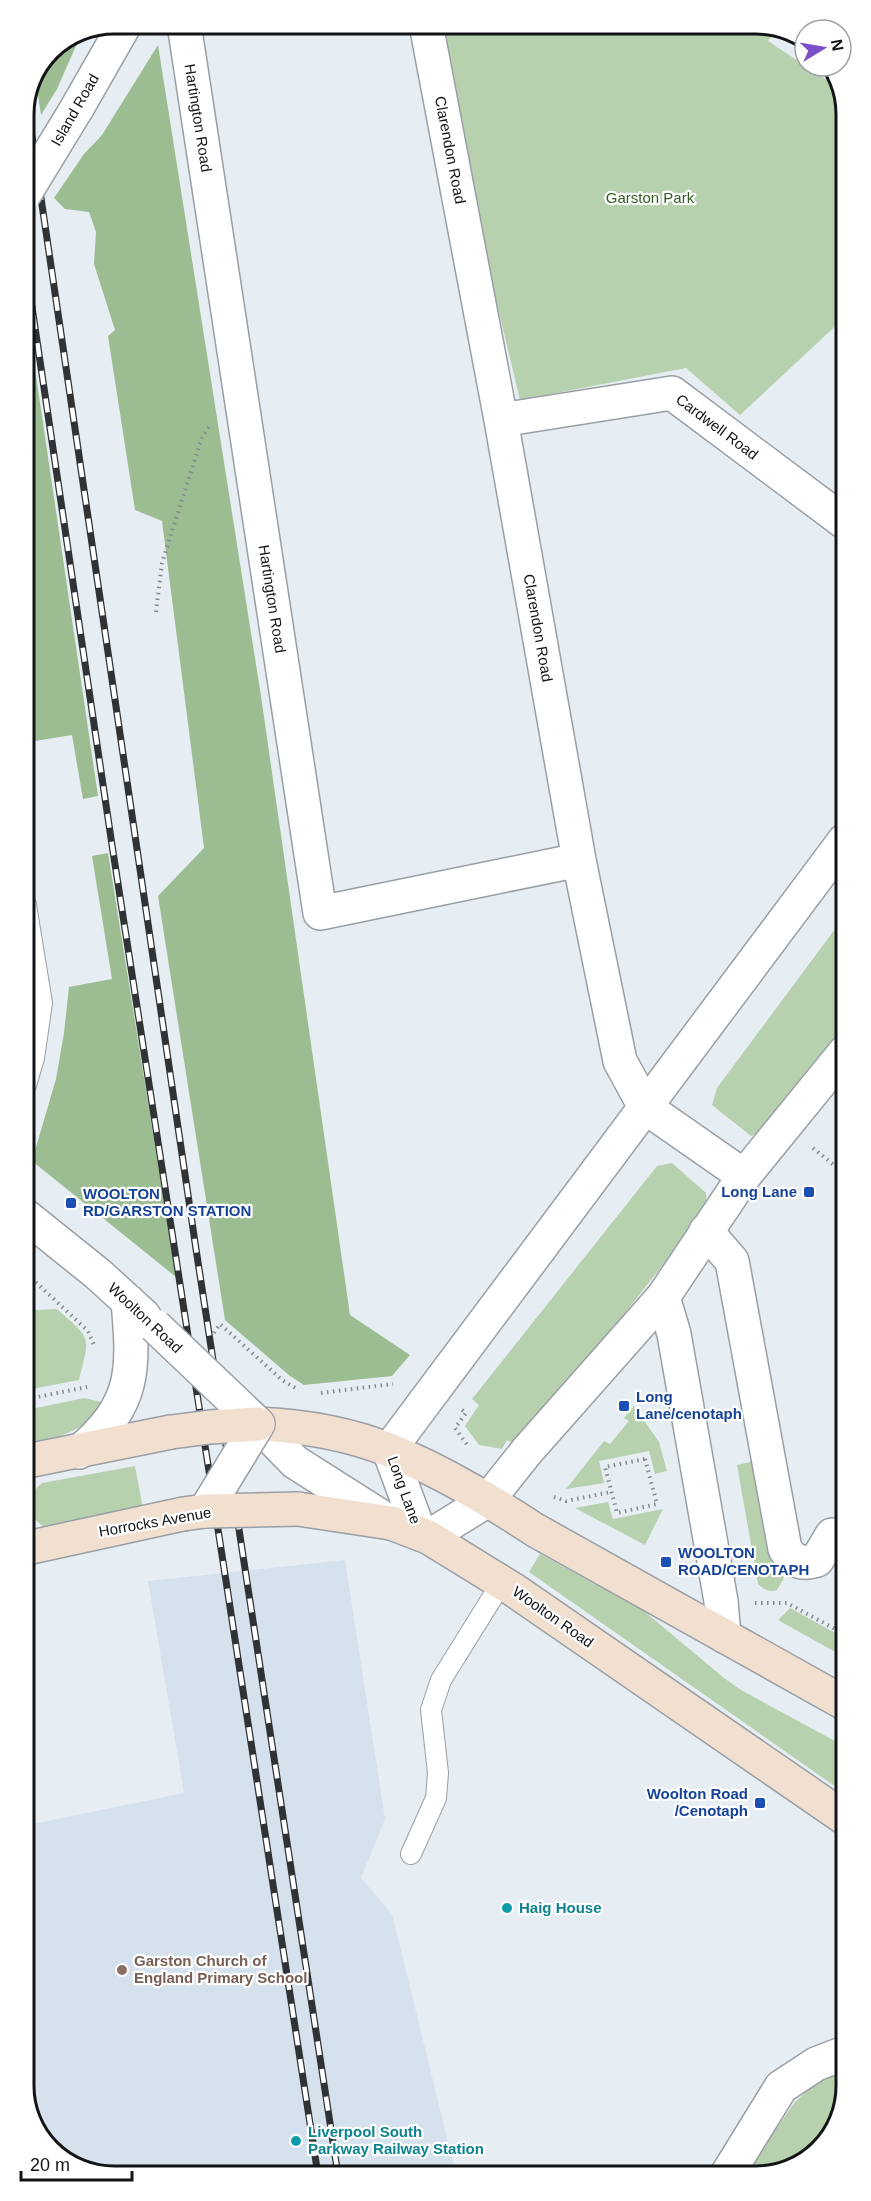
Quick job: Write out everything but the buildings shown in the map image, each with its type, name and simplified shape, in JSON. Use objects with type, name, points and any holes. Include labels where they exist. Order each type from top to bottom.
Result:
[{"type":"main road","points":[[35,1460],[171,1432],[210,1427],[258,1424],[293,1426],[339,1435],[389,1450],[488,1500],[536,1530],[836,1698]]},
{"type":"main road","name":"Horrocks Avenue","points":[[35,1546],[194,1513],[298,1509],[413,1532]]},
{"type":"main road","name":"Woolton Road","points":[[413,1532],[502,1582],[836,1812]]},
{"type":"street","name":"Island Road","points":[[35,177],[119,35]]},
{"type":"street","name":"Hartington Road","points":[[186,35],[320,913],[579,860]]},
{"type":"street","name":"Clarendon Road","points":[[428,35],[501,420],[579,860],[620,1061],[645,1107],[744,1176]]},
{"type":"street","name":"Cardwell Road","points":[[501,420],[672,393],[836,516]]},
{"type":"street","name":"Long Lane","points":[[836,852],[389,1450],[413,1532],[488,1500],[527,1451],[663,1297],[744,1176],[836,1062]]},
{"type":"street","name":"Woolton Road","points":[[35,1224],[128,1300],[295,1462],[413,1532]]},
{"type":"street","points":[[706,1232],[732,1261],[785,1549],[797,1562],[805,1564],[817,1560],[832,1535]]},
{"type":"street","points":[[663,1297],[674,1334],[721,1602],[724,1636]]},
{"type":"street","points":[[80,1452],[109,1424],[121,1405],[127,1389],[131,1363],[128,1300]]},
{"type":"street","points":[[194,1513],[258,1424]]},
{"type":"street","points":[[732,2166],[782,2087],[816,2064],[836,2056]]},
{"type":"lane","points":[[35,960],[42,1003],[35,1051]]},
{"type":"lane","points":[[411,1854],[436,1798],[438,1773],[431,1710],[435,1693],[502,1582]]},
{"type":"path","points":[[156,612],[162,563],[202,437],[213,422]]},
{"type":"path","points":[[35,1281],[88,1331],[96,1348]]},
{"type":"path","points":[[214,1333],[220,1324],[291,1386],[306,1392]]},
{"type":"path","points":[[35,1397],[87,1387],[95,1381]]},
{"type":"path","points":[[312,1394],[390,1386],[397,1382]]},
{"type":"path","points":[[456,1405],[466,1413],[455,1428],[469,1448]]},
{"type":"path","points":[[645,1459],[657,1504],[616,1513],[611,1492],[605,1467],[645,1459]]},
{"type":"path","points":[[548,1503],[551,1496],[566,1501],[611,1492]]},
{"type":"path","points":[[721,1602],[787,1603],[836,1630]]},
{"type":"shaded area","points":[[345,1560],[385,1819],[361,1878],[392,1914],[454,2166],[99,2165],[66,2150],[48,2131],[43,2122],[35,2097],[35,1824],[184,1793],[148,1581]]},
{"type":"green space","name":"Garston Park","points":[[433,35],[771,36],[768,41],[793,58],[793,78],[824,78],[829,81],[835,99],[836,115],[836,326],[740,415],[686,368],[520,400]]},
{"type":"green space","points":[[76,45],[57,89],[41,115],[38,93],[48,70],[58,58]]},
{"type":"green space","points":[[158,45],[261,696],[350,1315],[410,1355],[392,1376],[304,1385],[290,1376],[225,1320],[158,896],[204,848],[162,521],[135,510],[108,336],[115,330],[94,264],[96,232],[89,212],[65,209],[54,198],[84,154],[102,135]]},
{"type":"green space","points":[[35,369],[98,796],[83,799],[72,735],[35,741]]},
{"type":"green space","points":[[108,853],[176,1277],[35,1163],[35,1151],[56,1079],[69,987],[112,979],[92,856]]},
{"type":"green space","points":[[836,928],[836,1036],[764,1131],[751,1136],[712,1105],[717,1088]]},
{"type":"green space","points":[[672,1163],[706,1193],[707,1209],[519,1447],[507,1440],[502,1449],[479,1445],[465,1426],[479,1405],[472,1399],[657,1166]]},
{"type":"green space","points":[[35,1309],[57,1309],[82,1333],[86,1346],[79,1380],[35,1388]]},
{"type":"green space","points":[[84,1398],[102,1402],[96,1412],[80,1427],[35,1444],[35,1408]]},
{"type":"green space","points":[[634,1406],[659,1442],[667,1471],[655,1474],[649,1451],[599,1461],[604,1483],[566,1489],[604,1441],[610,1444],[629,1421],[624,1418]]},
{"type":"green space","points":[[755,1461],[776,1566],[784,1578],[774,1591],[767,1590],[758,1584],[737,1465]]},
{"type":"green space","points":[[135,1466],[143,1509],[47,1528],[35,1519],[35,1490],[42,1483]]},
{"type":"green space","points":[[608,1502],[613,1519],[663,1509],[645,1545],[575,1508]]},
{"type":"green space","points":[[540,1554],[644,1611],[741,1690],[836,1742],[836,1787],[529,1572]]},
{"type":"green space","points":[[790,1608],[836,1633],[836,1652],[778,1620]]},
{"type":"green space","points":[[836,2074],[834,2107],[823,2131],[805,2150],[792,2158],[772,2165],[751,2166],[794,2103],[821,2077]]},
{"type":"railway","points":[[35,157],[196,1249],[337,2166]]},
{"type":"railway","points":[[35,327],[112,845],[317,2166]]},
{"type":"place","name":"Long Lane","points":[[809,1192]]},
{"type":"place","name":"WOOLTON RD/GARSTON STATION","points":[[71,1203]]},
{"type":"place","name":"Long Lane/cenotaph","points":[[624,1406]]},
{"type":"place","name":"WOOLTON ROAD/CENOTAPH","points":[[666,1562]]},
{"type":"place","name":"Woolton Road /Cenotaph","points":[[760,1803]]},
{"type":"place","name":"Haig House","points":[[507,1908]]},
{"type":"place","name":"Garston Church of England Primary School","points":[[122,1970]]},
{"type":"place","name":"Liverpool South Parkway Railway Station","points":[[296,2141]]}]
